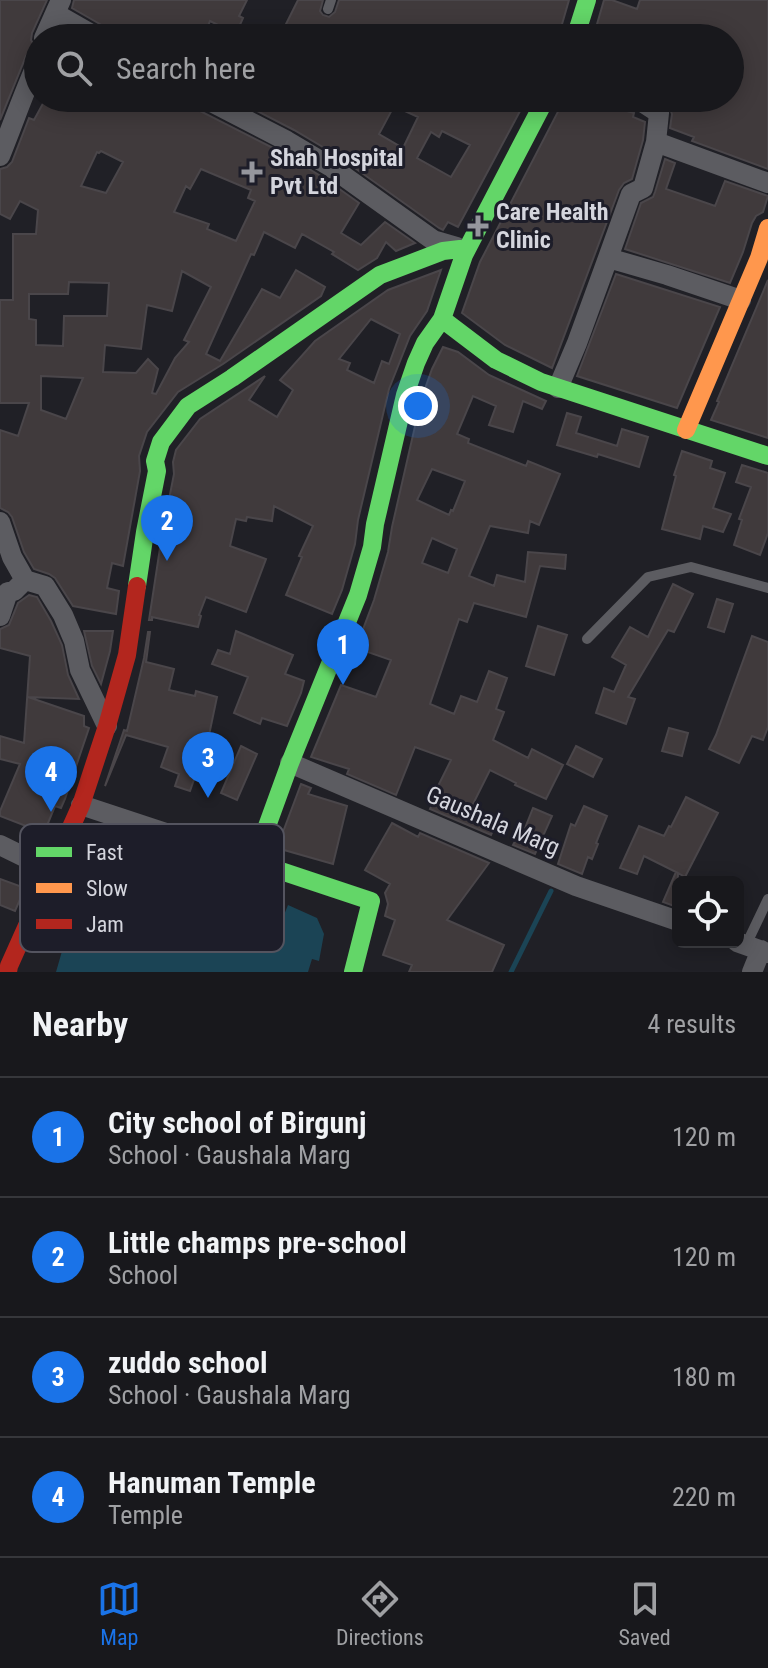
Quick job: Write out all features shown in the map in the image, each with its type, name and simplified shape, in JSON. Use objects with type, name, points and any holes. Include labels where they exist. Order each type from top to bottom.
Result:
[{"type":"street","points":[[579,24],[587,0]]},
{"type":"street","points":[[59,7],[80,24]]},
{"type":"street","points":[[0,156],[24,93]]},
{"type":"street","points":[[231,112],[331,167],[433,240],[453,245],[462,252]]},
{"type":"street","points":[[268,824],[358,595],[372,547],[405,395],[425,343],[442,319],[462,252],[538,112]]},
{"type":"street","points":[[558,388],[631,194],[643,188],[656,142],[657,112]]},
{"type":"street","points":[[656,142],[768,183]]},
{"type":"street","points":[[686,430],[759,258],[768,228]]},
{"type":"street","points":[[72,824],[107,726],[127,655],[157,471],[155,461],[161,442],[188,406],[380,275],[443,251],[462,252]]},
{"type":"street","points":[[608,258],[741,300]]},
{"type":"street","points":[[442,319],[496,360],[558,388],[768,456]]},
{"type":"street","points":[[0,522],[12,557],[25,580],[45,586],[63,615],[74,641],[80,670],[107,726]]},
{"type":"street","points":[[0,616],[8,592],[14,591],[25,580]]},
{"type":"street","name":"Gaushala Marg","points":[[290,763],[576,886],[672,919]]},
{"type":"street","points":[[81,805],[139,824]]},
{"type":"street","points":[[0,845],[20,855]]},
{"type":"street","points":[[284,872],[371,901],[353,972]]},
{"type":"street","points":[[6,967],[20,937]]},
{"type":"street","points":[[752,972],[753,948]]},
{"type":"lane","points":[[587,639],[648,577],[691,567],[768,588]]},
{"type":"lane","points":[[753,948],[768,899]]},
{"type":"water","points":[[288,905],[317,918],[324,934],[319,961],[312,959],[308,972],[56,972],[62,952],[284,952],[284,915]]},
{"type":"building","points":[[0,0],[47,0],[36,24],[24,24],[24,61],[0,120]]},
{"type":"building","points":[[74,0],[247,0],[239,16],[243,18],[240,24],[210,21],[209,24],[100,24],[72,8]]},
{"type":"building","points":[[298,0],[323,0],[320,11],[329,17],[335,12],[339,0],[569,0],[562,24],[286,24]]},
{"type":"building","points":[[604,0],[637,9],[640,0],[768,0],[768,169],[692,141],[694,137],[670,128],[671,112],[744,112],[744,24],[597,24]]},
{"type":"building","points":[[38,112],[202,112],[281,152],[359,203],[341,233],[361,245],[385,222],[415,243],[396,251],[386,242],[377,258],[358,270],[302,234],[295,248],[264,232],[206,354],[220,361],[262,289],[280,298],[296,270],[325,287],[321,296],[178,392],[147,432],[139,456],[140,471],[123,566],[112,563],[107,588],[119,591],[116,614],[73,606],[55,578],[34,569],[24,552],[12,517],[0,508],[0,430],[18,436],[29,403],[0,403],[0,300],[13,300],[13,234],[36,234],[38,210],[20,201],[10,219],[0,214],[0,169],[12,162],[29,118],[34,120]],"holes":[[[97,152],[123,162],[106,193],[81,186]],[[201,169],[251,190],[248,198],[255,201],[236,241],[207,229],[209,224],[174,212],[186,186],[190,189]],[[182,271],[211,287],[184,340],[189,342],[175,358],[156,394],[152,393],[158,369],[148,359],[136,373],[103,372],[105,345],[141,349],[147,305],[172,311]],[[69,282],[109,283],[107,316],[64,316],[63,346],[36,345],[36,320],[29,319],[29,294],[68,294]],[[41,376],[83,378],[66,419],[41,410]]]},
{"type":"building","points":[[259,112],[391,112],[379,134],[403,148],[418,117],[407,112],[520,112],[458,227],[448,222],[443,230],[439,228],[338,156]],"holes":[[[442,131],[470,145],[451,177],[417,158],[431,132],[439,137]]]},
{"type":"building","points":[[558,112],[630,112],[634,113],[633,117],[645,122],[632,179],[619,190],[552,368],[505,345],[462,313],[480,262]]},
{"type":"building","points":[[665,159],[675,163],[666,189],[715,206],[725,181],[768,196],[763,212],[752,223],[730,283],[625,249],[641,203],[653,197]]},
{"type":"building","points":[[441,270],[427,311],[410,336],[389,389],[355,544],[332,614],[286,595],[313,526],[274,506],[272,521],[247,517],[246,521],[236,519],[230,546],[266,559],[246,612],[206,597],[198,627],[152,617],[149,620],[176,450],[200,419],[265,376],[249,400],[277,417],[293,390],[280,380],[315,341],[388,290]],"holes":[[[371,319],[400,334],[389,364],[382,361],[374,383],[347,370],[350,363],[339,359]]]},
{"type":"building","points":[[616,274],[720,307],[677,408],[577,376]]},
{"type":"building","points":[[768,280],[768,438],[711,420]]},
{"type":"building","points":[[443,347],[458,352],[489,375],[546,401],[542,409],[523,401],[513,432],[489,425],[496,406],[473,396],[457,434],[469,439],[468,443],[526,466],[528,461],[560,474],[539,525],[530,521],[528,533],[490,526],[469,576],[494,586],[497,575],[525,582],[528,552],[566,555],[565,569],[540,566],[526,617],[474,603],[467,622],[459,619],[430,704],[454,714],[461,696],[477,702],[489,671],[507,678],[496,709],[504,712],[493,740],[528,758],[532,749],[563,765],[546,799],[490,770],[470,810],[497,821],[491,835],[430,809],[451,760],[415,747],[396,795],[347,774],[349,769],[311,757],[341,685],[376,697],[391,660],[356,648],[388,552],[421,400]],"holes":[[[432,469],[465,481],[449,515],[417,500]],[[432,538],[457,549],[448,573],[422,563]]]},
{"type":"building","points":[[567,413],[581,417],[576,433],[617,446],[622,429],[648,437],[639,467],[557,445]]},
{"type":"building","points":[[682,451],[712,461],[710,468],[725,473],[713,508],[731,514],[723,532],[703,526],[700,539],[662,529]]},
{"type":"building","points":[[742,465],[768,473],[768,533],[760,555],[734,545],[742,520],[739,519],[751,487],[736,482]]},
{"type":"building","points":[[673,584],[693,594],[674,632],[668,630],[628,697],[635,699],[626,724],[596,713],[604,688],[614,692],[626,665],[612,657],[630,627],[648,637]]},
{"type":"building","points":[[29,595],[37,597],[62,645],[68,675],[79,699],[28,697],[84,716],[84,726],[89,728],[65,799],[61,808],[55,806],[48,824],[21,824],[0,816],[20,764],[0,759],[0,736],[24,743],[30,656],[0,648],[0,629],[9,625],[18,603]]},
{"type":"building","points":[[717,599],[733,604],[724,632],[708,627]]},
{"type":"building","points":[[538,626],[567,635],[554,675],[526,666]]},
{"type":"building","points":[[84,631],[113,631],[101,684],[92,666]]},
{"type":"building","points":[[236,631],[293,655],[285,674],[304,681],[287,726],[262,718],[260,724],[234,713],[248,677],[212,664],[218,650],[230,654]]},
{"type":"building","points":[[148,632],[146,662],[174,669],[169,690],[195,696],[196,691],[217,697],[208,740],[190,791],[175,786],[179,774],[161,767],[168,747],[126,735],[105,786],[124,730],[127,731]]},
{"type":"building","points":[[752,636],[768,642],[768,727],[763,740],[752,736],[739,763],[709,749]]},
{"type":"building","points":[[669,728],[688,733],[682,756],[662,751]]},
{"type":"building","points":[[241,746],[257,754],[237,800],[221,793]]},
{"type":"building","points":[[576,746],[602,759],[593,777],[567,764]]},
{"type":"building","points":[[301,784],[311,788],[308,794],[347,806],[333,864],[284,850],[284,829]]},
{"type":"building","points":[[686,797],[718,813],[686,876],[678,873],[674,876],[676,872],[644,856],[637,874],[620,868],[639,826],[664,836]]},
{"type":"building","points":[[584,806],[607,816],[592,859],[588,857],[582,874],[558,864],[571,824],[575,826]]},
{"type":"building","points":[[533,808],[552,816],[535,854],[513,845],[520,832],[523,833]]},
{"type":"building","points":[[392,823],[418,837],[420,833],[489,863],[447,920],[504,945],[492,972],[409,972],[412,965],[383,955],[395,920],[385,916],[388,904],[385,893],[390,884],[365,870]]},
{"type":"building","points":[[0,879],[20,886],[20,900],[15,911],[0,905]]},
{"type":"building","points":[[672,881],[672,905],[663,902]]},
{"type":"waterway","points":[[511,972],[551,891]]},
{"type":"traffic: fast","points":[[579,24],[587,0]]},
{"type":"traffic: fast","points":[[268,824],[358,595],[372,547],[405,395],[416,363],[425,343],[442,319],[464,255],[539,112]]},
{"type":"traffic: fast","points":[[137,586],[157,471],[155,461],[161,442],[188,406],[380,275],[443,251],[460,249],[464,255]]},
{"type":"traffic: fast","points":[[442,319],[496,360],[541,382],[768,456]]},
{"type":"traffic: fast","points":[[284,872],[371,901],[353,972]]},
{"type":"traffic: slow","points":[[686,430],[759,258],[768,228]]},
{"type":"traffic: jam","points":[[73,824],[107,726],[127,655],[137,586]]},
{"type":"traffic: jam","points":[[8,972],[20,941]]},
{"type":"place","name":"Shah Hospital Pvt Ltd","points":[[252,172]]},
{"type":"place","name":"Care Health Clinic","points":[[478,226]]},
{"type":"place","name":"Little champs pre-school","points":[[167,561]]},
{"type":"place","name":"City school of Birgunj","points":[[343,685]]},
{"type":"place","name":"zuddo school","points":[[208,798]]},
{"type":"place","name":"Hanuman Temple","points":[[51,812]]}]
